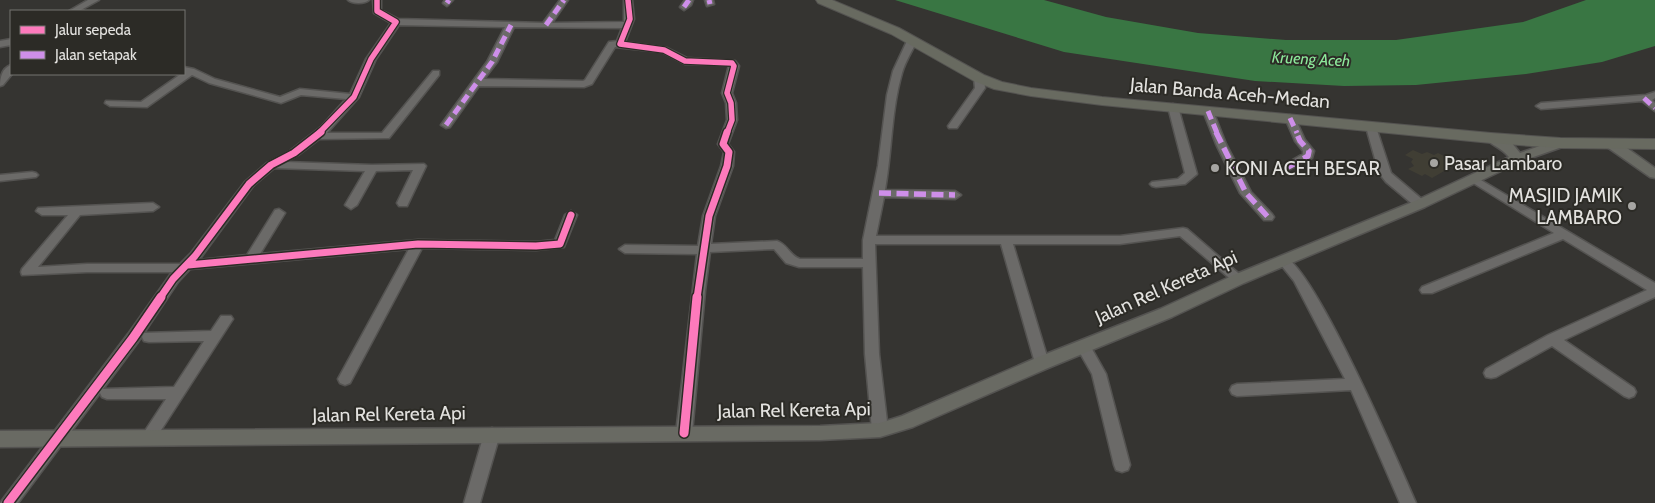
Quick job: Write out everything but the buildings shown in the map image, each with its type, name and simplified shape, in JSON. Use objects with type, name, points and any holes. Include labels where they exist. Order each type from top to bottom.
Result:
[{"type":"highway","name":"Jalan Banda Aceh-Medan","points":[[822,0],[882,24],[979,78],[999,86],[1052,95],[1208,110],[1516,132],[1655,135]]},
{"type":"highway","name":"Jalan Banda Aceh-Medan","points":[[839,0],[901,25],[978,70],[1028,87],[1281,115],[1370,127],[1560,143],[1655,144]]},
{"type":"main road","points":[[1491,138],[1506,145],[1517,158]]},
{"type":"main road","name":"Jalan Rel Kereta Api","points":[[0,439],[820,433],[880,430],[907,422],[1083,346],[1166,313],[1239,278],[1420,204],[1517,158],[1560,143]]},
{"type":"main road","points":[[1612,144],[1655,174]]},
{"type":"street","points":[[75,10],[95,0]]},
{"type":"street","points":[[352,0],[365,0]]},
{"type":"street","points":[[377,0],[377,11],[396,22],[511,25],[628,25]]},
{"type":"street","points":[[546,25],[564,0]]},
{"type":"street","points":[[620,44],[630,15],[628,0]]},
{"type":"street","points":[[8,503],[133,338],[173,279],[186,266],[250,184],[270,165],[294,152],[317,136],[354,96],[371,59],[396,22]]},
{"type":"street","points":[[446,125],[492,62],[511,25]]},
{"type":"street","points":[[880,430],[872,354],[869,240],[884,166],[892,95],[898,71],[912,41]]},
{"type":"street","points":[[476,84],[486,82],[584,84],[589,82],[612,44],[664,50],[685,61],[727,62],[732,63],[734,66],[727,93],[731,103],[732,120],[723,144],[729,152],[727,166],[709,216],[698,291],[684,433]]},
{"type":"street","points":[[0,83],[10,69]]},
{"type":"street","points":[[187,71],[212,81],[281,100],[300,92],[354,96]]},
{"type":"street","points":[[317,136],[384,136],[436,73]]},
{"type":"street","points":[[110,103],[143,105],[182,75]]},
{"type":"street","points":[[953,126],[980,88],[979,78]]},
{"type":"street","points":[[1541,106],[1644,98],[1655,95]]},
{"type":"street","points":[[1644,98],[1655,108]]},
{"type":"street","points":[[1156,184],[1181,182],[1191,174],[1173,107]]},
{"type":"street","points":[[1208,110],[1221,144],[1246,193],[1268,217]]},
{"type":"street","points":[[1281,115],[1300,141],[1310,151],[1308,156],[1288,167]]},
{"type":"street","points":[[1370,127],[1385,173],[1390,180],[1420,204]]},
{"type":"street","points":[[270,165],[372,168],[420,166],[403,203]]},
{"type":"street","points":[[351,205],[372,168]]},
{"type":"street","points":[[0,178],[32,176]]},
{"type":"street","points":[[1474,179],[1655,290]]},
{"type":"street","points":[[879,193],[955,195]]},
{"type":"street","points":[[42,212],[153,207]]},
{"type":"street","points":[[78,211],[27,272],[87,268],[186,266],[418,244],[536,246],[560,244],[571,215]]},
{"type":"street","points":[[251,259],[280,213]]},
{"type":"street","points":[[869,240],[1120,240],[1183,232],[1239,278]]},
{"type":"street","points":[[1427,290],[1563,234]]},
{"type":"street","points":[[1006,241],[1042,364]]},
{"type":"street","points":[[345,379],[418,244]]},
{"type":"street","points":[[625,249],[705,249],[777,246],[790,260],[799,263],[870,264]]},
{"type":"street","points":[[1284,260],[1306,290],[1355,384],[1409,503]]},
{"type":"street","points":[[1491,373],[1553,339],[1655,290]]},
{"type":"street","points":[[149,437],[226,320]]},
{"type":"street","points":[[149,337],[215,336]]},
{"type":"street","points":[[1553,339],[1629,392]]},
{"type":"street","points":[[1083,346],[1099,374],[1122,465]]},
{"type":"street","points":[[1236,390],[1355,384]]},
{"type":"street","points":[[107,393],[177,393]]},
{"type":"street","points":[[472,503],[492,434]]},
{"type":"shaded area","name":"Pasar Lambaro","points":[[1413,150],[1422,154],[1427,152],[1434,155],[1438,153],[1458,163],[1432,178],[1425,174],[1422,176],[1408,169],[1414,166],[1411,162],[1413,159],[1405,155]]},
{"type":"water","name":"Krueng Aceh","points":[[895,0],[1044,0],[1106,17],[1198,33],[1286,40],[1396,40],[1523,22],[1586,0],[1655,0],[1655,46],[1602,62],[1526,74],[1416,85],[1344,86],[1255,81],[1064,52]]},
{"type":"marked path","points":[[546,25],[564,0]]},
{"type":"marked path","points":[[684,7],[689,0]]},
{"type":"marked path","points":[[709,0],[710,4]]},
{"type":"marked path","points":[[446,125],[492,62],[511,25]]},
{"type":"marked path","points":[[1644,98],[1655,108]]},
{"type":"marked path","points":[[1208,111],[1221,144],[1246,193],[1268,217]]},
{"type":"marked path","points":[[1288,167],[1308,156],[1309,151],[1300,141],[1290,118]]},
{"type":"marked path","points":[[879,193],[955,195]]},
{"type":"cycle path","points":[[8,503],[133,338],[173,279],[195,256],[249,184],[271,165],[294,153],[325,129],[354,97],[371,59],[396,22],[377,11],[377,0]]},
{"type":"cycle path","points":[[628,0],[630,19],[620,44],[664,50],[685,61],[727,62],[732,63],[734,66],[727,93],[731,103],[732,120],[723,144],[729,152],[727,166],[709,216],[698,291],[684,433]]},
{"type":"cycle path","points":[[188,265],[418,244],[536,246],[560,244],[571,215]]},
{"type":"place","name":"Pasar Lambaro","points":[[1434,163]]},
{"type":"place","name":"KONI ACEH BESAR","points":[[1215,168]]},
{"type":"place","name":"MASJID JAMIK LAMBARO","points":[[1632,206]]}]
